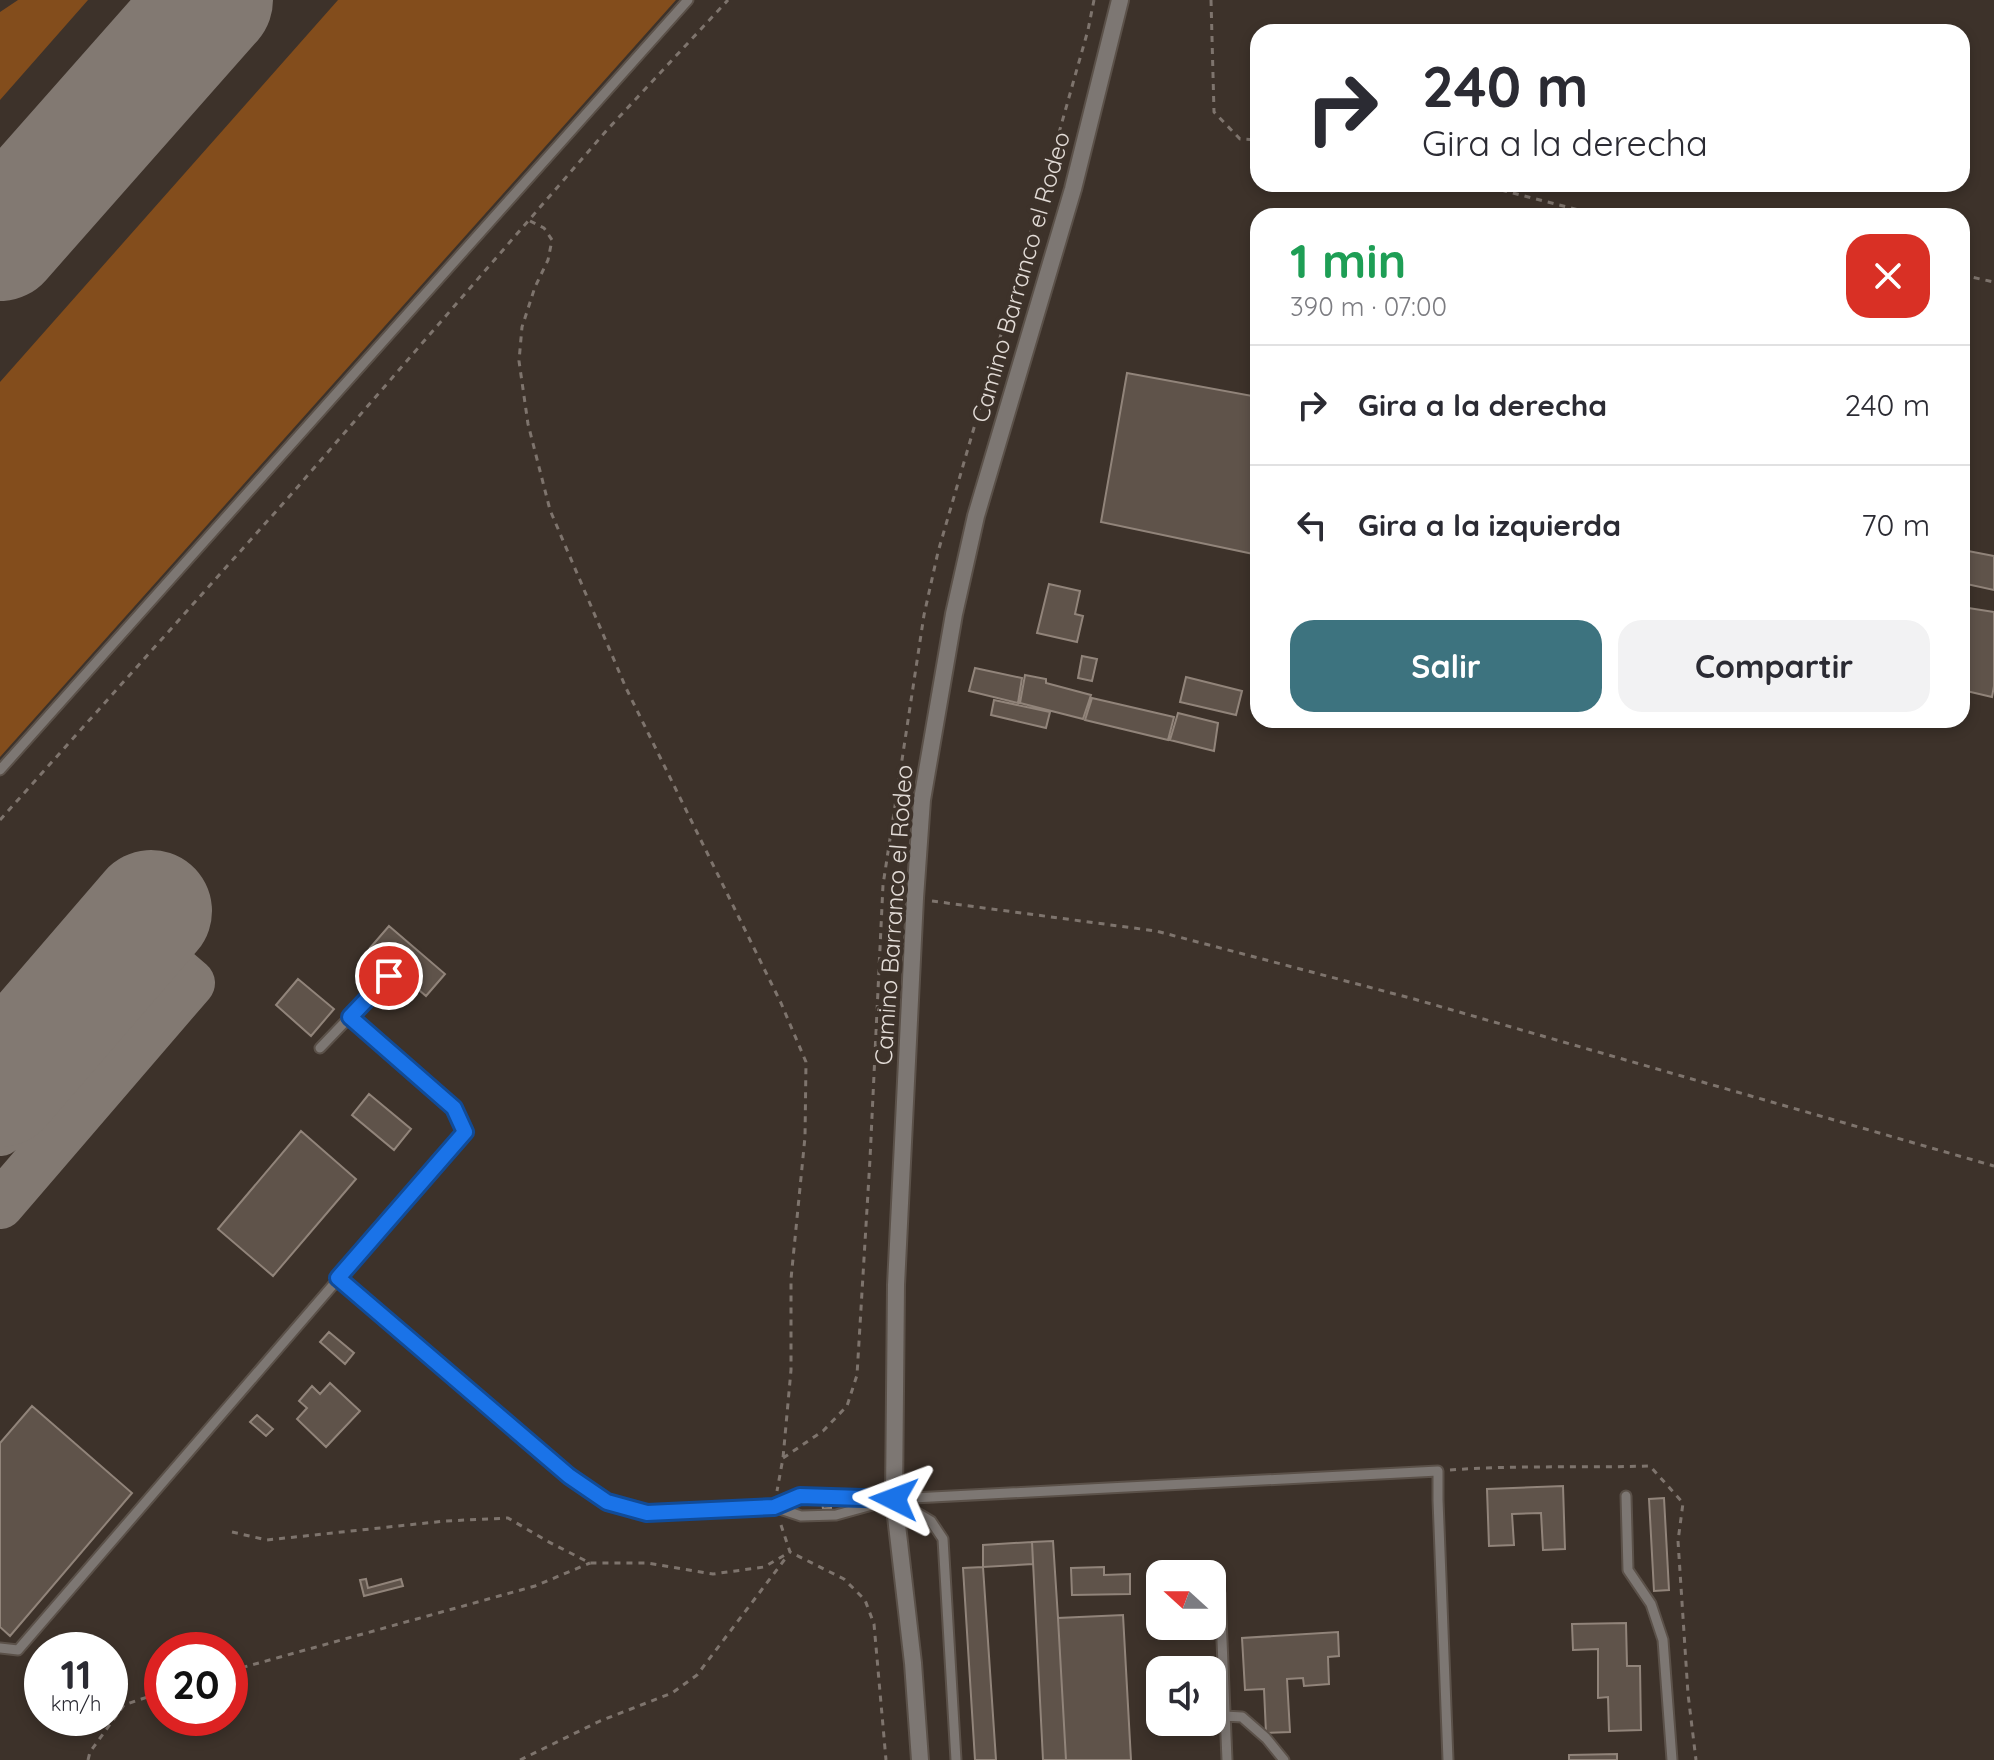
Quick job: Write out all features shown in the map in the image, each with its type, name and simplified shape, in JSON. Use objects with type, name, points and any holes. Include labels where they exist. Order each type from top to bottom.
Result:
[{"type":"street","name":"Camino Barranco el Rodeo","points":[[920,1760],[913,1663],[894,1499],[896,1285],[922,800],[954,614],[976,516],[1073,189],[1120,0]]},
{"type":"lane","points":[[0,770],[688,0]]},
{"type":"lane","points":[[320,1048],[389,976]]},
{"type":"lane","points":[[0,1648],[18,1650],[465,1132],[454,1108],[350,1017]]},
{"type":"lane","points":[[338,1278],[569,1476],[607,1502],[647,1513],[774,1507],[800,1496],[894,1499],[1438,1471],[1448,1760]]},
{"type":"lane","points":[[1626,1496],[1628,1570],[1651,1604],[1663,1640],[1672,1760]]},
{"type":"lane","points":[[774,1507],[801,1516],[836,1515],[894,1499],[931,1521],[943,1539],[956,1760]]},
{"type":"lane","points":[[1226,1716],[1242,1717],[1266,1738],[1284,1760]]},
{"type":"lane","points":[[1226,1736],[1227,1760]]},
{"type":"path","points":[[0,820],[288,498],[607,130],[728,0]]},
{"type":"path","points":[[1211,0],[1214,112],[1240,139],[1250,140]]},
{"type":"path","points":[[1509,192],[1571,208]]},
{"type":"path","points":[[530,221],[544,228],[552,240],[548,260],[522,327],[519,361],[528,424],[550,510],[626,688],[781,1003],[806,1062],[805,1137],[791,1279],[791,1370],[783,1458],[774,1507],[790,1552],[844,1579],[865,1600],[874,1624],[886,1760]]},
{"type":"path","points":[[1970,277],[1994,282]]},
{"type":"path","points":[[915,898],[1156,931],[1414,999],[1994,1166]]},
{"type":"path","points":[[232,1532],[267,1540],[445,1521],[508,1518],[590,1563]]},
{"type":"path","points":[[248,1666],[535,1586],[590,1563],[647,1563],[713,1574],[764,1567],[790,1552]]},
{"type":"path","points":[[520,1760],[600,1721],[672,1693],[697,1675],[790,1552]]},
{"type":"path","points":[[88,1760],[90,1752],[124,1705],[144,1698]]},
{"type":"shaded area","points":[[18,0],[88,0],[0,100],[0,12]]},
{"type":"shaded area","points":[[338,0],[676,0],[0,757],[0,382]]},
{"type":"building","points":[[1127,373],[1250,396],[1250,553],[1101,522]]},
{"type":"building","points":[[1970,551],[1994,556],[1994,590],[1970,585]]},
{"type":"building","points":[[1049,584],[1080,591],[1075,614],[1083,616],[1077,642],[1037,633]]},
{"type":"building","points":[[1970,608],[1994,612],[1992,697],[1970,692]]},
{"type":"building","points":[[1082,656],[1097,659],[1092,681],[1078,678]]},
{"type":"building","points":[[975,668],[1022,678],[1018,703],[969,691]]},
{"type":"building","points":[[1025,675],[1091,695],[1083,719],[1020,703]]},
{"type":"building","points":[[1186,677],[1242,691],[1236,715],[1180,702]]},
{"type":"building","points":[[1092,698],[1174,717],[1168,740],[1085,720]]},
{"type":"building","points":[[994,700],[1050,712],[1046,728],[991,715]]},
{"type":"building","points":[[1178,713],[1218,723],[1214,751],[1170,740]]},
{"type":"building","points":[[389,926],[445,974],[426,996],[370,948]]},
{"type":"building","points":[[298,979],[334,1009],[311,1036],[276,1005]]},
{"type":"building","points":[[369,1094],[411,1129],[394,1150],[352,1115]]},
{"type":"building","points":[[301,1131],[356,1179],[273,1276],[218,1229]]},
{"type":"building","points":[[329,1332],[354,1353],[345,1364],[320,1342]]},
{"type":"building","points":[[330,1383],[360,1411],[326,1447],[297,1419],[307,1408],[299,1401],[312,1386],[320,1394]]},
{"type":"building","points":[[32,1406],[132,1493],[10,1636],[0,1627],[0,1443]]},
{"type":"building","points":[[257,1415],[273,1429],[266,1436],[250,1422]]},
{"type":"building","points":[[1563,1486],[1565,1549],[1543,1550],[1541,1513],[1512,1514],[1514,1545],[1489,1546],[1487,1489]]},
{"type":"building","points":[[1664,1498],[1669,1590],[1654,1591],[1649,1499]]},
{"type":"building","points":[[831,1501],[831,1508],[823,1509],[822,1502]]},
{"type":"building","points":[[1053,1541],[1066,1760],[1043,1760],[1032,1542]]},
{"type":"building","points":[[1032,1542],[1033,1564],[983,1567],[983,1545]]},
{"type":"building","points":[[983,1567],[996,1760],[975,1760],[963,1568]]},
{"type":"building","points":[[1104,1567],[1104,1575],[1130,1574],[1130,1594],[1072,1595],[1071,1568]]},
{"type":"building","points":[[366,1579],[368,1588],[401,1579],[403,1586],[364,1596],[360,1580]]},
{"type":"building","points":[[1123,1615],[1131,1760],[1066,1760],[1058,1618]]},
{"type":"building","points":[[1626,1623],[1627,1666],[1640,1666],[1641,1730],[1609,1731],[1608,1697],[1598,1698],[1598,1649],[1573,1650],[1572,1624]]},
{"type":"building","points":[[1338,1632],[1339,1656],[1328,1657],[1329,1684],[1304,1686],[1303,1678],[1287,1679],[1290,1732],[1266,1733],[1264,1689],[1245,1690],[1242,1638]]},
{"type":"building","points":[[1617,1754],[1617,1760],[1569,1760],[1569,1755]]},
{"type":"taxiway","points":[[0,1132],[168,936]]},
{"type":"taxiway","points":[[0,1205],[191,983],[155,952]]},
{"type":"runway","points":[[0,240],[212,0]]},
{"type":"runway","points":[[0,1086],[151,911]]},
{"type":"route","points":[[389,976],[350,1017],[454,1108],[465,1132],[338,1278],[569,1476],[607,1502],[647,1513],[774,1507],[800,1496],[894,1499]]}]
